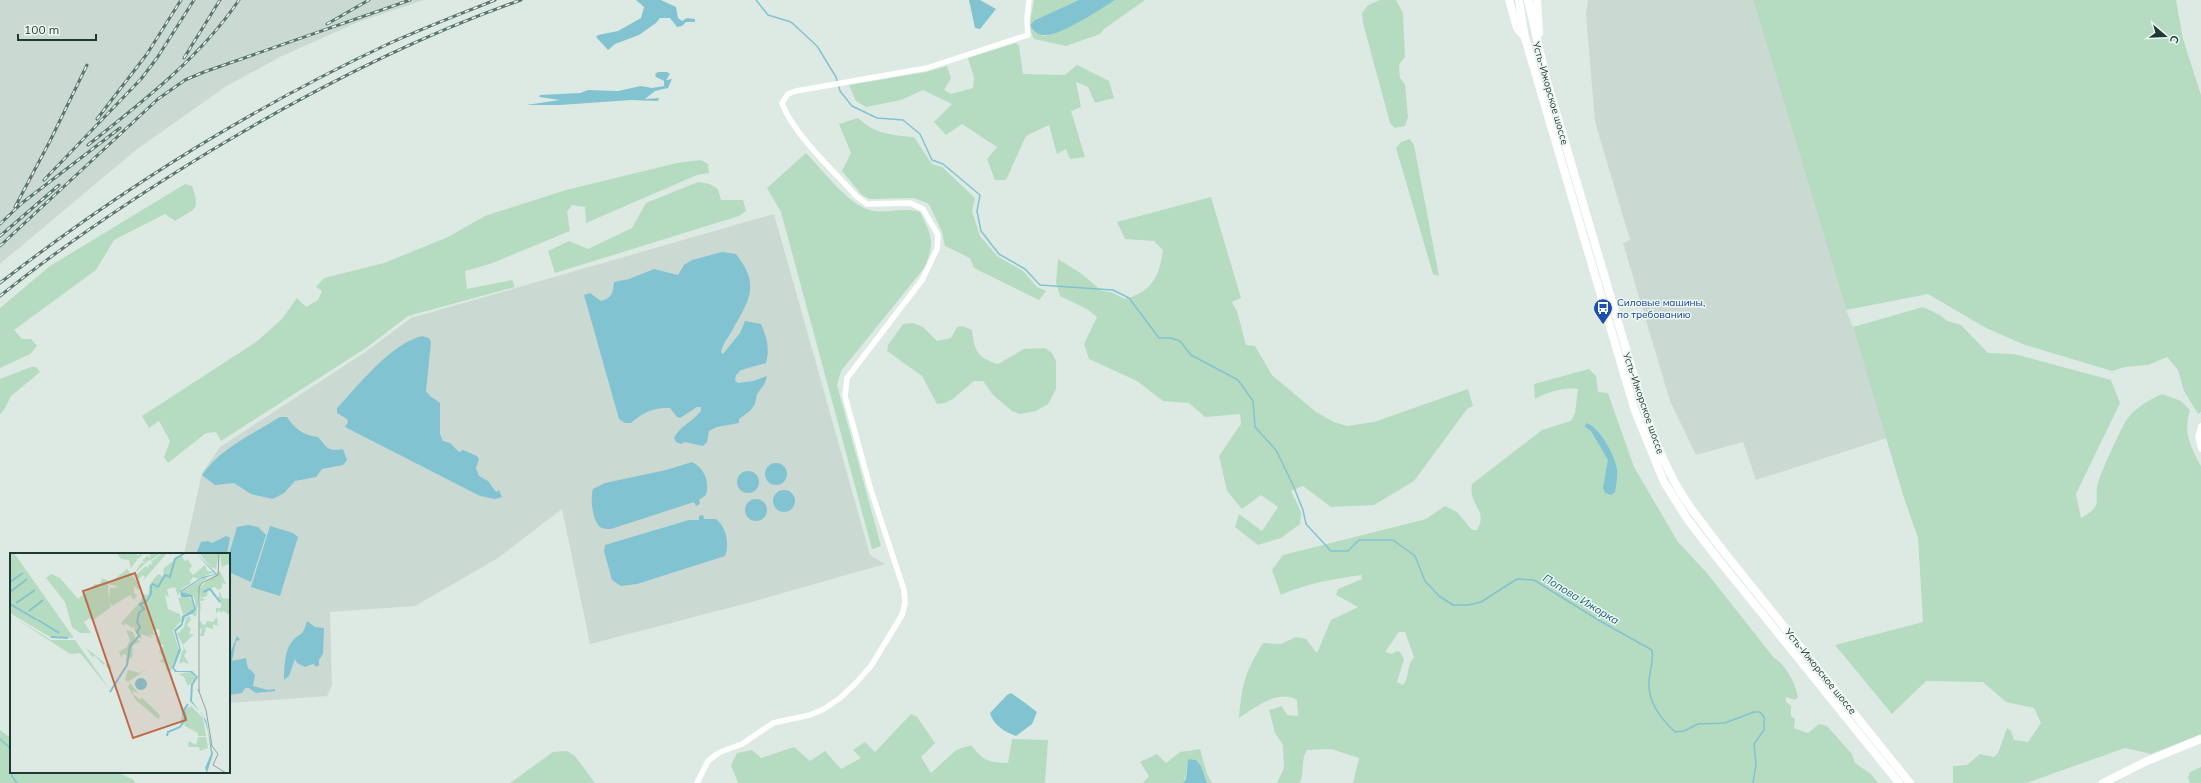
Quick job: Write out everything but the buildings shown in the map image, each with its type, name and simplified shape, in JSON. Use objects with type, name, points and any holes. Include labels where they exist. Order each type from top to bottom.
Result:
[{"type":"street","points":[[697,783],[708,761],[720,752],[742,744],[773,723],[810,714],[840,698],[871,666],[904,610],[904,590],[870,487],[845,396],[845,386],[847,378],[922,280],[937,249],[938,235],[923,209],[910,203],[867,204],[857,196],[807,141],[786,113],[782,103],[788,94],[829,85],[842,84],[927,68],[1028,35],[1027,18],[1029,0]]},
{"type":"street","points":[[1509,0],[1516,28],[1525,38]]},
{"type":"street","name":"Усть-Ижорское шоссе","points":[[1519,0],[1525,38],[1635,411],[1664,482],[1688,520],[1718,559],[1899,783]]},
{"type":"street","name":"Усть-Ижорское шоссе","points":[[1528,0],[1538,49],[1642,404],[1654,438],[1671,475],[1691,507],[1724,552],[1910,783]]},
{"type":"street","points":[[1537,0],[1538,49]]},
{"type":"street","points":[[2201,426],[2198,437],[2201,449]]},
{"type":"street","points":[[2103,783],[2147,761],[2201,739]]},
{"type":"shaded area","points":[[0,0],[424,0],[358,22],[280,57],[225,87],[136,150],[0,264]]},
{"type":"shaded area","points":[[1588,0],[1753,0],[1846,310],[1853,327],[1887,438],[1756,480],[1743,442],[1696,455],[1670,401],[1623,243],[1630,240],[1595,122],[1586,14]]},
{"type":"shaded area","points":[[774,214],[870,555],[885,564],[748,603],[590,644],[562,509],[498,558],[415,606],[330,612],[332,685],[327,696],[230,703],[230,553],[184,553],[202,473],[220,447],[367,351],[411,318]]},
{"type":"green space","points":[[1034,0],[1079,0],[1037,19],[1037,33],[1044,36],[1067,28],[1115,0],[1145,0],[1104,29],[1100,34],[1066,46],[1034,39],[1029,28]]},
{"type":"green space","points":[[1380,0],[1396,0],[1403,13],[1405,57],[1399,65],[1400,78],[1405,84],[1408,117],[1405,126],[1395,128],[1390,123],[1363,23],[1362,13],[1368,5]]},
{"type":"green space","points":[[1753,0],[2176,0],[2183,39],[2201,95],[2201,412],[2198,414],[2184,391],[2178,370],[2167,357],[2148,365],[2125,367],[2112,371],[2025,345],[1986,328],[1928,294],[1846,310]]},
{"type":"green space","points":[[1016,43],[1019,46],[1023,74],[1065,75],[1077,65],[1109,81],[1114,98],[1095,103],[1088,87],[1076,82],[1081,107],[1071,111],[1085,157],[1070,159],[1066,149],[1057,154],[1049,125],[1026,136],[1006,180],[995,180],[987,159],[997,147],[962,124],[946,135],[934,122],[952,104],[923,90],[901,100],[866,107],[856,101],[849,85],[926,72],[947,66],[951,78],[944,90],[951,94],[973,88],[974,78],[968,58]]},
{"type":"green space","points":[[858,118],[877,131],[914,137],[932,164],[942,167],[975,198],[972,211],[980,236],[997,256],[1023,271],[1037,287],[1046,291],[1039,300],[974,268],[970,258],[945,246],[942,232],[929,204],[914,198],[870,199],[862,195],[842,171],[851,153],[839,124]]},
{"type":"green space","points":[[1410,139],[1414,145],[1439,276],[1433,274],[1396,148],[1401,142]]},
{"type":"green space","points":[[806,153],[846,196],[865,208],[874,211],[908,210],[920,212],[931,239],[930,251],[925,267],[841,371],[837,385],[881,546],[872,549],[781,212],[767,188]]},
{"type":"green space","points":[[701,160],[708,164],[709,173],[697,175],[586,223],[585,207],[572,205],[567,212],[570,231],[490,264],[465,271],[467,289],[512,280],[515,287],[408,316],[366,348],[221,441],[216,432],[206,433],[168,463],[164,457],[170,441],[159,421],[149,428],[142,416],[256,342],[281,320],[297,298],[306,307],[318,300],[322,291],[316,287],[324,278],[384,263],[448,237],[485,216],[566,190],[677,163]]},
{"type":"green space","points":[[698,182],[710,184],[718,189],[721,200],[743,200],[746,211],[739,216],[555,273],[548,251],[569,241],[588,249],[632,228],[646,203]]},
{"type":"green space","points":[[185,184],[192,186],[195,194],[196,205],[192,211],[175,221],[165,214],[114,240],[96,270],[14,330],[22,339],[31,339],[37,346],[30,354],[0,368],[0,308],[50,266]]},
{"type":"green space","points":[[1211,197],[1241,298],[1232,302],[1237,311],[1246,345],[1255,346],[1272,375],[1316,412],[1334,422],[1347,426],[1374,422],[1468,389],[1473,406],[1467,409],[1414,481],[1374,505],[1331,507],[1303,486],[1291,491],[1301,512],[1300,524],[1281,538],[1258,545],[1235,527],[1239,514],[1262,531],[1278,507],[1261,495],[1242,509],[1227,491],[1219,456],[1241,424],[1240,414],[1205,417],[1189,403],[1163,401],[1137,381],[1089,359],[1084,344],[1097,317],[1087,309],[1060,296],[1056,282],[1058,259],[1082,274],[1102,291],[1111,292],[1125,299],[1142,292],[1153,282],[1156,276],[1163,250],[1154,241],[1125,239],[1117,222]]},
{"type":"green space","points":[[1923,307],[1940,315],[1947,321],[1961,325],[1988,353],[2014,354],[2111,380],[2120,403],[2076,494],[2081,518],[2096,506],[2098,483],[2103,470],[2124,423],[2134,411],[2148,401],[2162,394],[2181,401],[2190,410],[2187,425],[2189,439],[2201,466],[2201,734],[2151,754],[2125,748],[2026,783],[1953,783],[1953,766],[1967,765],[1980,754],[1994,757],[1998,753],[2007,728],[2011,731],[2014,740],[2028,742],[2041,723],[2034,708],[2006,702],[1983,682],[1926,681],[1892,714],[1835,645],[1923,622],[1918,538],[1904,498],[1853,327]]},
{"type":"green space","points":[[913,323],[923,327],[937,341],[951,338],[957,327],[963,326],[972,330],[974,343],[981,356],[998,364],[1024,349],[1045,348],[1052,353],[1056,361],[1056,389],[1048,404],[1036,411],[1020,414],[1012,411],[993,395],[983,381],[974,381],[953,399],[945,403],[937,404],[922,376],[887,351],[888,345],[903,324]]},
{"type":"green space","points":[[31,367],[36,367],[40,372],[11,396],[4,410],[0,414],[0,379]]},
{"type":"green space","points":[[1589,369],[1596,376],[1598,392],[1608,393],[1634,467],[1678,542],[1707,573],[1774,658],[1786,669],[1798,697],[1795,700],[1786,697],[1786,702],[1791,706],[1791,716],[1795,719],[1794,728],[1808,733],[1819,724],[1827,726],[1852,754],[1855,763],[1871,774],[1878,783],[1353,783],[1359,758],[1331,749],[1307,750],[1304,758],[1300,783],[1277,783],[1284,768],[1283,745],[1275,733],[1269,710],[1282,706],[1287,715],[1298,716],[1297,700],[1290,697],[1275,698],[1267,701],[1239,718],[1241,696],[1248,671],[1263,643],[1281,644],[1296,637],[1306,639],[1317,653],[1331,620],[1358,607],[1336,595],[1338,589],[1362,579],[1361,575],[1331,580],[1301,587],[1281,595],[1272,570],[1283,555],[1426,519],[1445,506],[1457,512],[1472,530],[1477,530],[1481,517],[1473,498],[1472,484],[1542,430],[1571,421],[1575,413],[1578,389],[1556,391],[1535,399],[1534,384]],"holes":[[[1399,632],[1405,632],[1414,657],[1403,685],[1397,682],[1404,659],[1400,652],[1397,651],[1392,654],[1385,652]]]},
{"type":"green space","points":[[911,714],[917,717],[935,743],[921,757],[931,773],[956,750],[971,745],[986,760],[1008,763],[1012,739],[1048,740],[1045,783],[738,783],[731,765],[737,753],[752,750],[761,758],[794,747],[810,761],[825,751],[841,769],[861,758],[853,750],[865,742],[875,752]]},
{"type":"green space","points":[[0,730],[10,737],[10,773],[119,773],[134,780],[135,783],[0,783]]},
{"type":"green space","points":[[1200,749],[1207,774],[1212,783],[1207,783],[1201,766],[1196,760],[1190,759],[1183,783],[1143,783],[1149,776],[1140,762],[1157,754],[1166,763],[1180,752]]},
{"type":"green space","points":[[567,751],[575,756],[595,783],[510,783],[553,752]]},
{"type":"green space","points":[[2201,767],[2201,783],[2190,783],[2188,778],[2190,772]]},
{"type":"water","points":[[636,0],[661,0],[676,7],[678,18],[682,21],[687,18],[695,19],[695,22],[686,22],[682,26],[677,27],[670,18],[660,18],[656,23],[639,35],[615,44],[608,50],[596,37],[598,35],[618,31],[641,18],[644,7]]},
{"type":"water","points":[[969,0],[980,0],[996,9],[980,29],[975,28]]},
{"type":"water","points":[[1079,0],[1115,0],[1070,27],[1052,34],[1040,35],[1031,27],[1030,25],[1035,20]]},
{"type":"water","points":[[658,72],[667,72],[670,74],[666,80],[672,79],[668,88],[655,91],[645,99],[659,98],[658,101],[631,100],[560,105],[526,105],[560,100],[539,97],[540,95],[580,93],[588,90],[618,91],[641,86],[652,88],[664,86],[664,81],[656,77],[655,74]]},
{"type":"water","points":[[722,252],[736,254],[748,274],[750,290],[745,307],[721,352],[723,354],[740,333],[745,321],[761,324],[768,348],[766,363],[741,370],[736,375],[735,380],[738,383],[753,381],[767,376],[765,383],[757,394],[755,404],[750,411],[739,419],[739,423],[717,427],[709,431],[707,442],[703,446],[685,442],[681,444],[676,442],[674,438],[679,430],[701,411],[701,407],[697,407],[680,418],[677,417],[670,408],[654,409],[644,413],[631,423],[625,423],[619,419],[584,295],[590,293],[601,301],[610,297],[614,282],[629,279],[654,269],[678,275],[684,265],[692,260]]},
{"type":"water","points":[[422,336],[429,338],[431,342],[426,391],[440,403],[440,434],[443,441],[450,443],[459,452],[463,450],[477,456],[479,459],[476,468],[479,476],[488,481],[496,492],[499,490],[502,497],[495,499],[480,496],[345,427],[348,422],[347,419],[337,413],[337,408],[387,356],[410,341]]},
{"type":"water","points":[[280,417],[287,417],[300,431],[308,435],[318,437],[328,448],[334,450],[343,449],[347,460],[343,465],[322,469],[316,477],[295,481],[284,493],[273,499],[251,494],[234,483],[215,485],[202,475],[209,465],[227,449]]},
{"type":"water","points":[[1586,423],[1591,425],[1601,436],[1614,458],[1617,478],[1615,492],[1611,495],[1605,493],[1603,488],[1608,460],[1591,431],[1585,427]]},
{"type":"water","points":[[692,462],[703,471],[707,485],[706,495],[699,500],[700,504],[696,506],[694,502],[611,529],[599,526],[593,510],[593,489],[605,483],[666,470]]},
{"type":"water","points":[[772,463],[780,463],[787,470],[787,478],[780,485],[772,485],[765,478],[765,470]]},
{"type":"water","points":[[744,471],[752,471],[759,478],[759,486],[752,493],[744,493],[737,486],[737,478]]},
{"type":"water","points":[[780,490],[788,490],[795,497],[795,505],[788,512],[780,512],[773,505],[773,497]]},
{"type":"water","points":[[752,499],[760,499],[767,506],[767,514],[760,521],[752,521],[745,514],[745,506]]},
{"type":"water","points":[[703,515],[704,519],[716,519],[725,531],[727,547],[725,556],[637,584],[621,586],[612,580],[604,551],[605,545],[689,520],[699,520],[699,516]]},
{"type":"water","points":[[248,525],[258,527],[266,535],[251,582],[230,572],[229,553],[237,527]]},
{"type":"water","points":[[270,526],[293,533],[298,537],[280,596],[251,587]]},
{"type":"water","points":[[226,536],[230,538],[227,553],[196,553],[201,542],[208,541],[212,543]]},
{"type":"water","points":[[307,621],[315,627],[324,628],[323,654],[319,660],[319,665],[317,667],[313,664],[305,667],[297,663],[295,659],[289,676],[284,680],[287,650],[294,639],[302,633]]},
{"type":"water","points":[[237,636],[240,640],[236,641],[232,661],[246,658],[248,668],[255,675],[253,686],[268,690],[275,689],[275,691],[256,693],[249,688],[245,688],[242,693],[230,695],[230,654]]},
{"type":"water","points":[[1011,693],[1037,712],[1032,724],[1016,736],[1000,728],[990,713],[1007,695]]},
{"type":"water","points":[[1188,760],[1196,760],[1201,766],[1207,783],[1183,783],[1186,779]]},
{"type":"waterway","name":"Попова Ижорка","points":[[756,0],[768,15],[791,22],[817,46],[836,77],[840,91],[852,106],[877,118],[903,120],[920,134],[932,160],[943,164],[980,195],[977,211],[981,231],[999,254],[1025,269],[1040,285],[1113,290],[1129,298],[1159,338],[1171,338],[1180,341],[1191,355],[1238,380],[1253,401],[1255,427],[1276,450],[1293,485],[1303,510],[1306,524],[1331,551],[1348,551],[1359,540],[1393,540],[1415,556],[1425,581],[1439,596],[1453,605],[1468,605],[1481,602],[1517,579],[1534,580],[1600,621],[1652,650],[1649,690],[1653,704],[1665,722],[1675,732],[1684,731],[1698,724],[1725,723],[1754,712],[1760,712],[1764,717],[1764,730],[1754,744],[1756,765],[1753,783]]},
{"type":"waterway","points":[[0,739],[9,747],[10,750]]},
{"type":"waterway","points":[[13,773],[12,776],[17,783]]},
{"type":"railway","points":[[97,119],[147,54],[181,0]]},
{"type":"railway","points":[[44,180],[141,79],[157,58],[194,0]]},
{"type":"railway","points":[[184,58],[220,0]]},
{"type":"railway","points":[[88,145],[149,96],[188,60],[207,41],[239,0]]},
{"type":"railway","points":[[327,24],[369,0]]},
{"type":"railway","points":[[0,246],[158,99],[185,80],[410,0]]},
{"type":"railway","points":[[0,283],[45,249],[138,184],[235,124],[335,70],[386,45],[495,0]]},
{"type":"railway","points":[[0,296],[25,276],[103,220],[184,167],[249,128],[363,67],[441,31],[521,0]]},
{"type":"railway","points":[[15,207],[50,141],[87,65]]},
{"type":"railway","points":[[0,224],[22,203],[120,128]]},
{"type":"railway","points":[[0,236],[59,185]]},
{"type":"place","name":"Силовые машины, по требованию","points":[[1603,325]]}]
